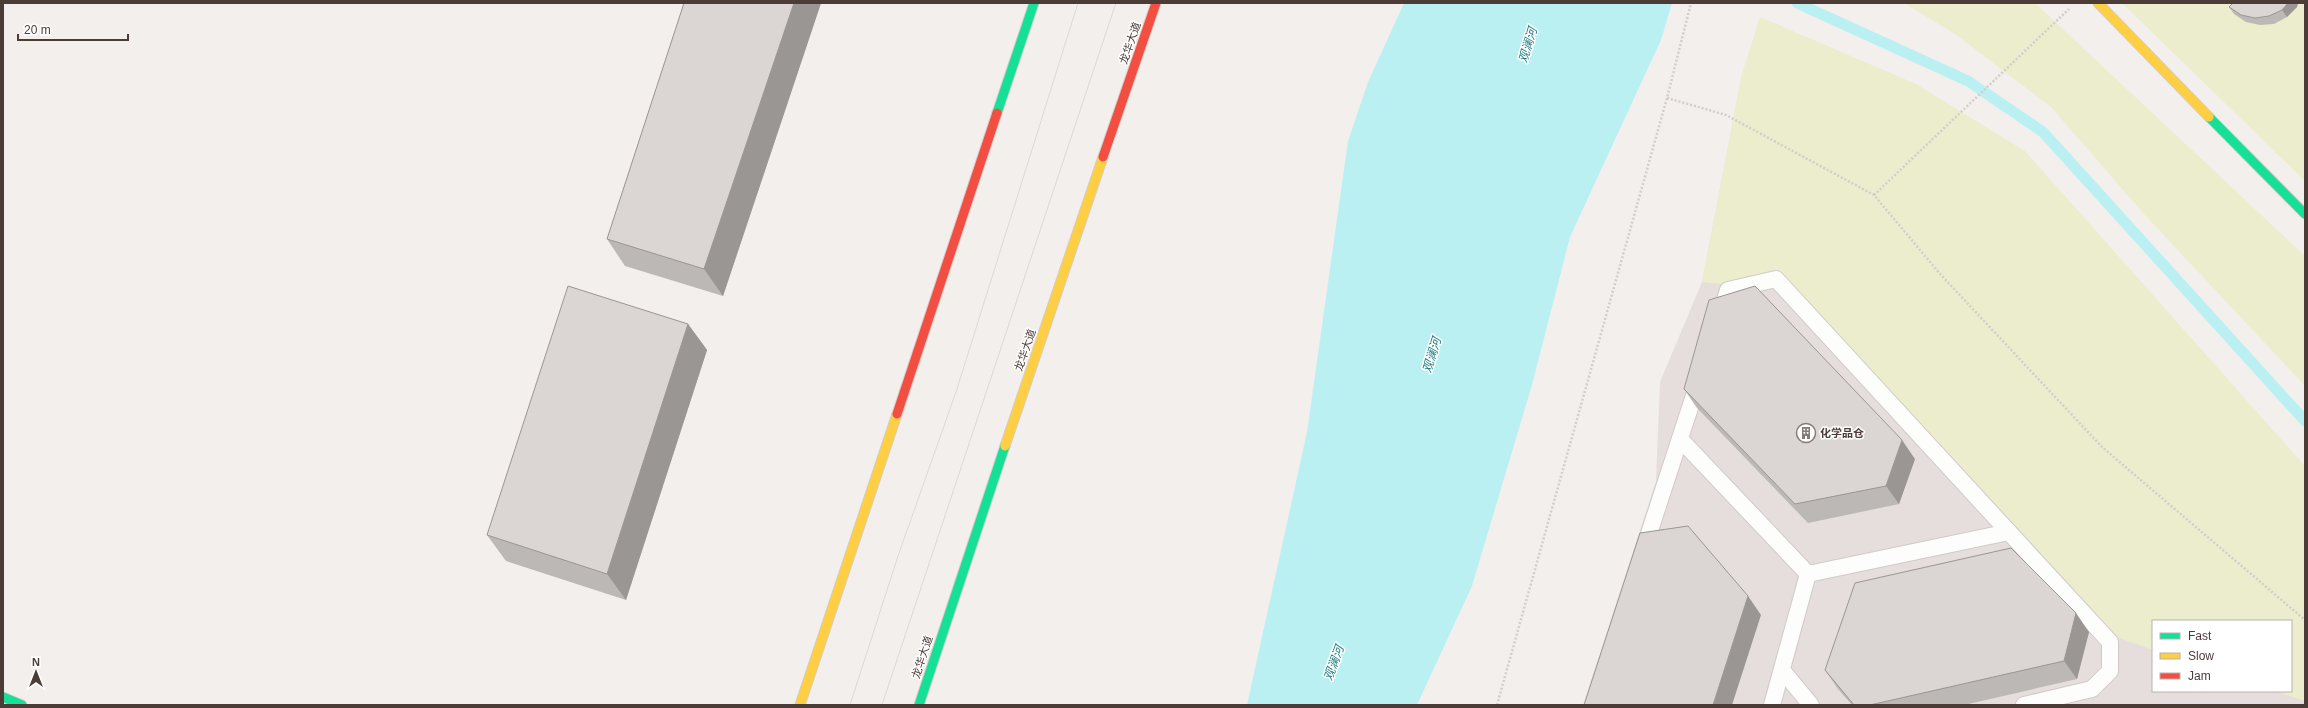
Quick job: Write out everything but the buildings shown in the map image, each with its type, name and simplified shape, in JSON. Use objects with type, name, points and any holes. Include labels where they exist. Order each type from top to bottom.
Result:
[{"type":"main road","points":[[800,705],[1034,3]]},
{"type":"main road","name":"龙华大道","points":[[919,705],[982,513],[1156,3]]},
{"type":"main road","points":[[2098,3],[2305,214]]},
{"type":"main road","points":[[3,697],[22,705]]},
{"type":"lane","points":[[1716,327],[1728,290],[1776,279],[2110,642],[2110,671],[2092,689],[2024,705]]},
{"type":"lane","points":[[1639,564],[1704,364]]},
{"type":"lane","points":[[1680,439],[1808,574]]},
{"type":"lane","points":[[1808,574],[2009,532]]},
{"type":"lane","points":[[1772,705],[1808,574]]},
{"type":"lane","points":[[1782,670],[1811,705]]},
{"type":"path","points":[[1497,705],[1668,98],[1691,3]]},
{"type":"path","points":[[1874,195],[2075,3]]},
{"type":"path","points":[[1668,98],[1726,115],[1874,195],[1941,274],[2102,447],[2305,620]]},
{"type":"shaded area","points":[[1742,74],[1841,109],[2305,556],[2305,705],[1583,705],[1656,481],[1660,382],[1702,282]]},
{"type":"green space","points":[[1904,3],[2035,3],[2305,256],[2305,386],[2143,213],[2051,107],[1955,34]]},
{"type":"green space","points":[[2122,3],[2305,3],[2305,181]]},
{"type":"green space","points":[[1760,17],[1916,84],[2025,151],[2305,466],[2305,701],[2278,692],[2292,692],[2292,620],[2152,620],[2152,650],[2119,638],[1779,270],[1722,284],[1702,282],[1742,74]]},
{"type":"water","name":"观澜河","points":[[1404,3],[1672,3],[1661,40],[1570,237],[1532,385],[1472,586],[1417,705],[1247,705],[1307,432],[1348,141],[1368,82]]},
{"type":"waterway","points":[[1797,3],[1968,81],[2043,132],[2305,421]]},
{"type":"tram line","points":[[850,705],[898,556],[956,392],[1078,3]]},
{"type":"tram line","points":[[882,705],[1116,3]]},
{"type":"traffic: fast","points":[[997,113],[1034,3]]},
{"type":"traffic: fast","points":[[2209,117],[2305,214]]},
{"type":"traffic: fast","points":[[919,705],[1005,446]]},
{"type":"traffic: fast","points":[[3,697],[22,705]]},
{"type":"traffic: slow","points":[[2098,3],[2209,117]]},
{"type":"traffic: slow","points":[[1005,446],[1103,157]]},
{"type":"traffic: slow","points":[[800,705],[897,414]]},
{"type":"traffic: jam","points":[[1103,157],[1156,3]]},
{"type":"traffic: jam","points":[[897,414],[997,113]]},
{"type":"place","name":"化学品仓","points":[[1806,433]]}]
